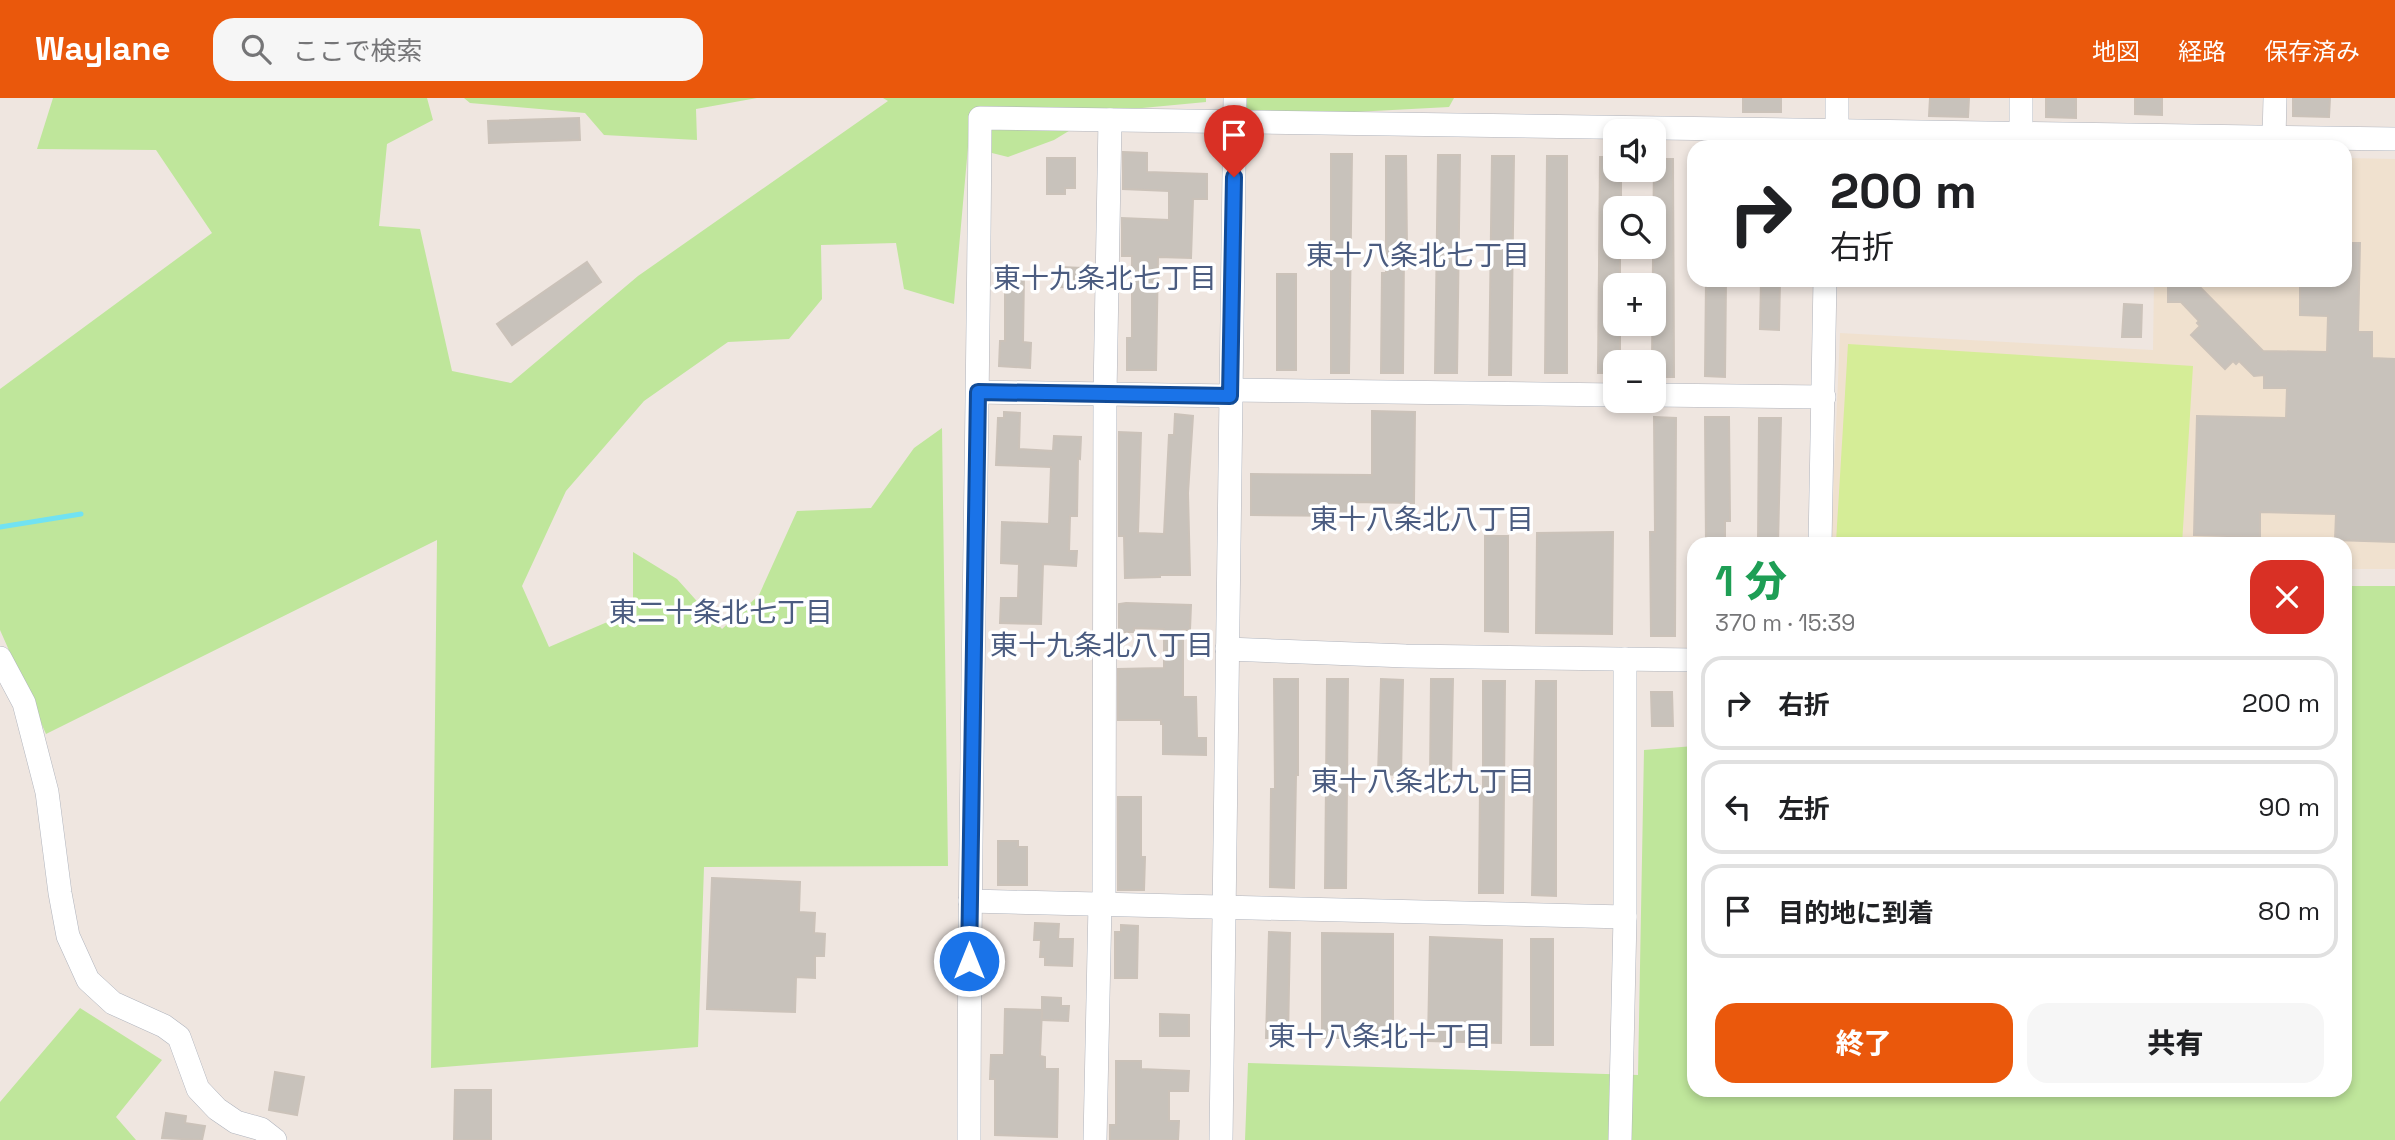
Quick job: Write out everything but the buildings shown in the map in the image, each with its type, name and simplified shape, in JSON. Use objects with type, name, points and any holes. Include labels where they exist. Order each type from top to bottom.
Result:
[{"type":"street","points":[[1220,1140],[1235,98]]},
{"type":"street","points":[[1830,137],[1837,98]]},
{"type":"street","points":[[2021,98],[2021,134]]},
{"type":"street","points":[[2274,138],[2275,98]]},
{"type":"street","points":[[969,1140],[980,118],[1830,137],[2021,134],[2395,139]]},
{"type":"street","points":[[1095,1140],[1102,904],[1105,394],[1110,120]]},
{"type":"street","points":[[1820,537],[1825,287]]},
{"type":"street","points":[[978,392],[1603,395]]},
{"type":"street","points":[[1666,395],[1824,397]]},
{"type":"street","points":[[1227,649],[1406,656],[1687,660]]},
{"type":"street","points":[[0,658],[24,703],[47,792],[68,936],[88,980],[113,1003],[164,1026],[179,1037],[198,1089],[217,1109],[236,1122],[261,1129],[275,1140]]},
{"type":"street","points":[[1620,1140],[1625,917],[1625,659]]},
{"type":"street","points":[[970,901],[1625,917]]},
{"type":"shaded area","points":[[2352,158],[2395,159],[2395,569],[2352,569],[2352,537],[1831,537],[1840,333],[2153,350],[2154,287],[2352,287]]},
{"type":"green space","points":[[53,98],[427,98],[433,120],[387,144],[379,226],[420,229],[452,371],[511,383],[638,276],[888,101],[883,98],[1206,98],[1206,102],[1100,112],[1054,140],[1008,157],[968,147],[954,304],[904,289],[896,243],[821,245],[822,299],[789,339],[728,342],[644,401],[566,491],[522,586],[549,647],[633,611],[633,552],[677,579],[722,629],[759,595],[797,511],[871,508],[914,448],[942,428],[948,866],[704,867],[698,1047],[431,1068],[437,540],[46,734],[0,630],[0,389],[212,233],[156,150],[37,149]]},
{"type":"green space","points":[[464,98],[757,98],[696,109],[697,140],[604,135],[585,113],[470,103]]},
{"type":"green space","points":[[1244,98],[1454,98],[1449,107],[1243,118]]},
{"type":"green space","points":[[1848,344],[2193,366],[2182,537],[1836,537]]},
{"type":"green space","points":[[2352,586],[2395,586],[2395,1140],[1245,1140],[1248,1063],[1638,1075],[1644,750],[1687,747],[1687,1097],[2352,1097]]},
{"type":"green space","points":[[80,1008],[162,1060],[116,1117],[136,1140],[0,1140],[0,1102]]},
{"type":"waterway","points":[[0,527],[81,514]]},
{"type":"district","name":"東十八条北七丁目","points":[[1418,255]]},
{"type":"district","name":"東十九条北七丁目","points":[[1105,278]]},
{"type":"district","name":"東十八条北八丁目","points":[[1422,519]]},
{"type":"district","name":"東二十条北七丁目","points":[[721,612]]},
{"type":"district","name":"東十九条北八丁目","points":[[1102,645]]},
{"type":"district","name":"東十八条北九丁目","points":[[1423,781]]},
{"type":"district","name":"東十八条北十丁目","points":[[1380,1036]]},
{"type":"route","points":[[969,961],[978,392],[1230,396],[1234,177]]}]
